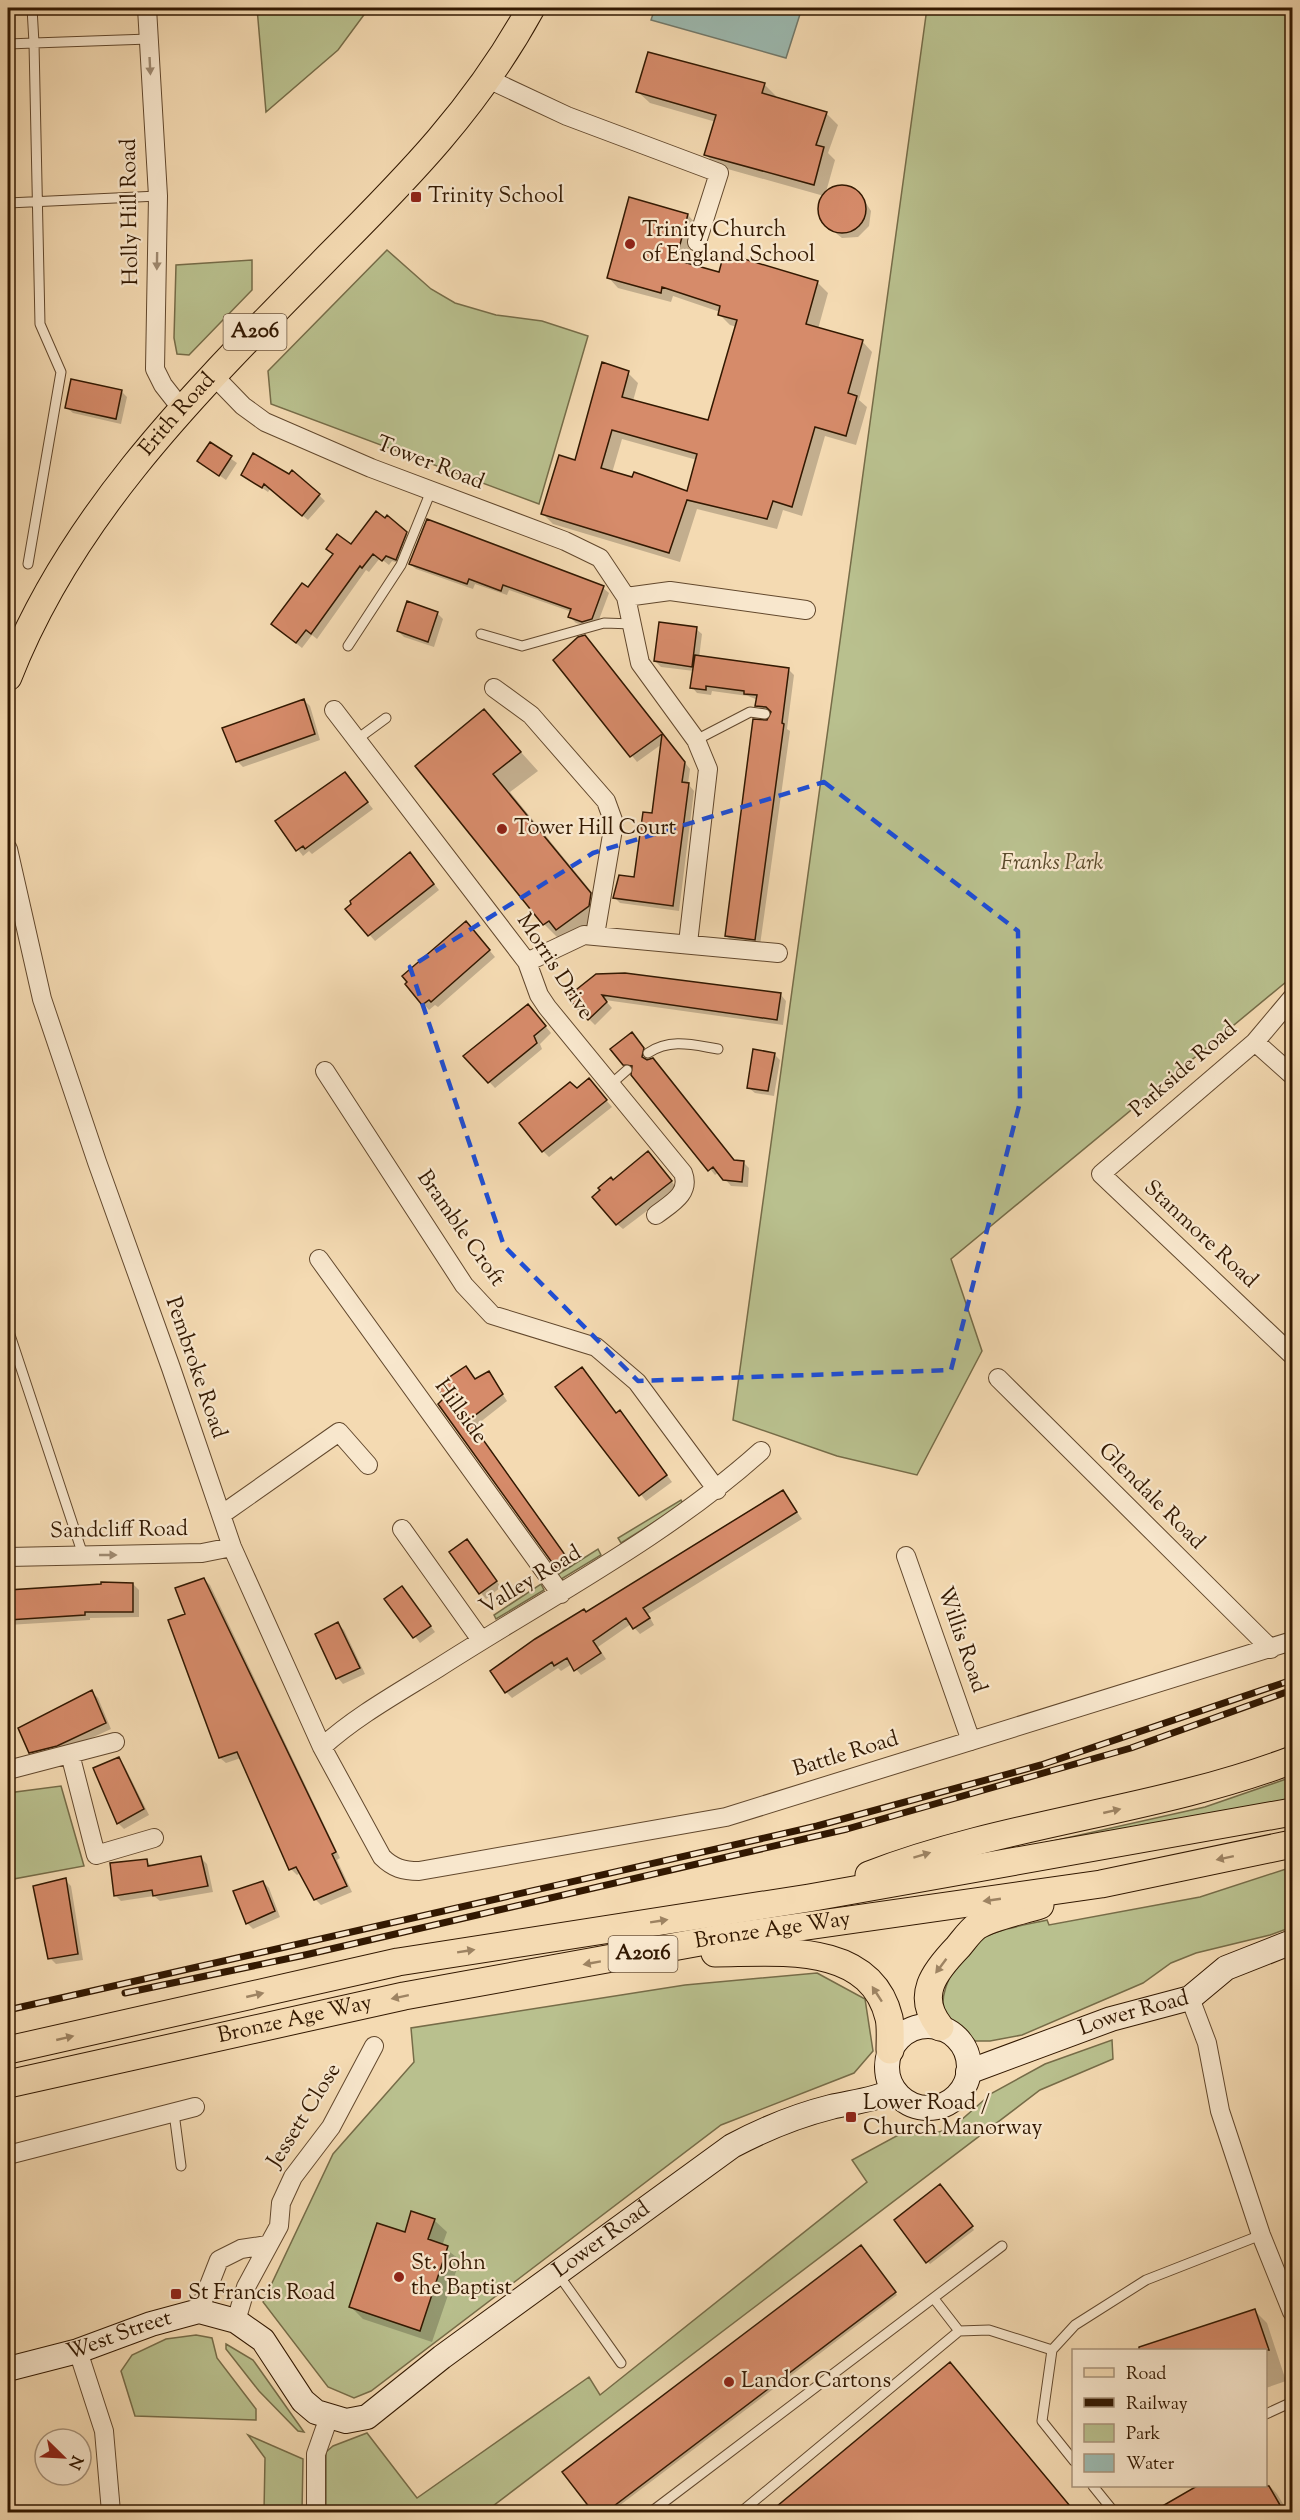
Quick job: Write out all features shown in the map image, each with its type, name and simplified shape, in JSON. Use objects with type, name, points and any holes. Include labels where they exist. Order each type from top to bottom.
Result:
[{"type":"main road","name":"Erith Road","points":[[8,677],[24,636],[56,576],[119,483],[181,408],[409,176],[452,128],[488,79],[531,8]]},
{"type":"main road","points":[[809,1898],[922,1854],[1186,1794],[1293,1760]]},
{"type":"main road","name":"Bronze Age Way","points":[[8,2050],[398,1962],[809,1898],[1293,1812]]},
{"type":"main road","name":"Bronze Age Way","points":[[8,2084],[404,1996],[722,1938],[1101,1884],[1293,1844]]},
{"type":"main road","points":[[940,2027],[930,2015],[927,1999],[931,1980],[977,1926],[1101,1884]]},
{"type":"main road","points":[[642,1954],[801,1952],[840,1961],[865,1977],[881,1998],[889,2019],[890,2050]]},
{"type":"street","name":"Holly Hill Road","points":[[147,8],[158,196],[155,369],[163,385],[181,408]]},
{"type":"street","points":[[488,79],[540,104],[719,173],[697,242]]},
{"type":"street","name":"Tower Road","points":[[213,375],[243,406],[266,422],[431,491],[565,541],[600,558],[626,597],[640,663],[696,740],[708,769],[688,943]]},
{"type":"street","points":[[626,597],[670,591],[806,610]]},
{"type":"street","points":[[494,688],[531,715],[606,801],[614,823],[595,935]]},
{"type":"street","name":"Morris Drive","points":[[334,711],[527,962],[539,995],[686,1180],[679,1197],[656,1215]]},
{"type":"street","name":"Pembroke Road","points":[[8,849],[42,999],[232,1547],[322,1747],[382,1857],[403,1871]]},
{"type":"street","points":[[527,962],[584,935],[778,953]]},
{"type":"street","name":"Parkside Road","points":[[1101,1174],[1255,1042],[1293,998]]},
{"type":"street","points":[[1255,1042],[1293,1075]]},
{"type":"street","name":"Bramble Croft","points":[[325,1071],[464,1285],[492,1315],[597,1347],[636,1382],[717,1490]]},
{"type":"street","name":"Stanmore Road","points":[[1101,1174],[1293,1355]]},
{"type":"street","name":"Hillside","points":[[319,1259],[561,1594]]},
{"type":"street","name":"Glendale Road","points":[[998,1378],[1271,1650]]},
{"type":"street","points":[[221,1515],[339,1432],[368,1466]]},
{"type":"street","name":"Valley Road","points":[[322,1747],[356,1719],[481,1640],[561,1594],[717,1490],[761,1451]]},
{"type":"street","points":[[402,1529],[481,1640]]},
{"type":"street","name":"Sandcliff Road","points":[[8,1557],[202,1553],[232,1547]]},
{"type":"street","name":"Willis Road","points":[[906,1556],[971,1741]]},
{"type":"street","name":"Battle Road","points":[[403,1871],[419,1871],[726,1817],[1271,1650],[1293,1641]]},
{"type":"street","points":[[9,1765],[115,1743]]},
{"type":"street","points":[[70,1754],[96,1855],[154,1838]]},
{"type":"street","name":"Lower Road","points":[[968,2072],[1111,2019],[1190,1998],[1226,1968],[1293,1942]]},
{"type":"street","points":[[1190,1998],[1207,2043],[1220,2111],[1262,2235],[1292,2310]]},
{"type":"street","points":[[923,2025],[940,2027],[953,2034],[967,2054],[968,2072],[962,2091],[951,2101],[932,2108],[918,2107],[905,2101],[894,2091],[886,2066],[890,2050],[898,2038],[909,2030],[923,2025]]},
{"type":"street","name":"Jessett Close","points":[[236,2321],[246,2287],[279,2226],[281,2203],[293,2177],[331,2127],[374,2046]]},
{"type":"street","name":"Lower Road","points":[[329,2417],[346,2421],[367,2417],[442,2357],[732,2146],[775,2123],[833,2107],[875,2099],[894,2091]]},
{"type":"street","points":[[8,2155],[195,2108]]},
{"type":"street","points":[[200,2311],[219,2259],[241,2250],[267,2245]]},
{"type":"street","name":"West Street","points":[[8,2369],[78,2351],[151,2325],[200,2311],[236,2321],[263,2340],[303,2401],[316,2412],[329,2417]]},
{"type":"street","points":[[78,2351],[104,2431],[111,2512]]},
{"type":"street","points":[[316,2512],[316,2454],[329,2417]]},
{"type":"lane","points":[[28,564],[61,372],[40,324],[32,8]]},
{"type":"lane","points":[[8,44],[149,39]]},
{"type":"lane","points":[[8,203],[158,196]]},
{"type":"lane","points":[[348,646],[401,565],[431,491]]},
{"type":"lane","points":[[481,634],[522,646],[604,623],[633,624]]},
{"type":"lane","points":[[696,740],[750,712],[765,714]]},
{"type":"lane","points":[[356,740],[386,718]]},
{"type":"lane","points":[[648,1053],[662,1044],[681,1043],[718,1049]]},
{"type":"lane","points":[[610,1085],[627,1070]]},
{"type":"lane","points":[[8,1329],[83,1555]]},
{"type":"lane","points":[[174,2113],[181,2166]]},
{"type":"lane","points":[[1072,2458],[1042,2421],[1052,2350],[1075,2325],[1146,2280],[1262,2235]]},
{"type":"lane","points":[[651,2512],[935,2300],[1002,2246]]},
{"type":"lane","points":[[558,2274],[621,2363]]},
{"type":"lane","points":[[935,2300],[959,2331]]},
{"type":"lane","points":[[741,2512],[959,2331],[989,2330],[1052,2350]]},
{"type":"lane","points":[[1267,2414],[1293,2402]]},
{"type":"lane","points":[[1094,2487],[1114,2512]]},
{"type":"highlighted area","points":[[824,782],[1018,931],[1020,1102],[951,1370],[638,1381],[504,1246],[410,967],[593,853]]},
{"type":"green space","points":[[257,8],[369,8],[338,50],[266,112]]},
{"type":"green space","name":"Franks Park","points":[[927,8],[1292,8],[1292,977],[951,1259],[982,1351],[917,1475],[837,1456],[733,1420]]},
{"type":"green space","points":[[387,250],[431,289],[455,303],[496,315],[542,321],[588,336],[539,504],[271,404],[268,371]]},
{"type":"green space","points":[[252,260],[252,290],[189,355],[177,354],[174,338],[176,265]]},
{"type":"green space","points":[[681,1500],[683,1504],[621,1543],[618,1538]]},
{"type":"green space","points":[[598,1549],[601,1555],[558,1581],[554,1577]]},
{"type":"green space","points":[[541,1584],[544,1590],[496,1619],[494,1615]]},
{"type":"green space","points":[[1292,1777],[1292,1799],[1019,1854],[1017,1849],[1205,1807]]},
{"type":"green space","points":[[61,1786],[84,1866],[8,1880],[8,1793]]},
{"type":"green space","points":[[1292,1867],[1292,1927],[1270,1935],[1196,1953],[1171,1963],[1143,1983],[1022,2035],[990,2041],[968,2041],[952,2027],[946,2018],[943,1999],[949,1978],[961,1958],[983,1938],[1015,1927],[1047,1920],[1049,1925],[1200,1897]]},
{"type":"green space","points":[[817,1973],[865,1999],[873,2051],[854,2073],[721,2125],[371,2391],[354,2398],[328,2387],[263,2302],[333,2154],[414,2062],[411,2028],[685,1985]]},
{"type":"green space","points":[[1112,2040],[1113,2059],[1040,2090],[485,2512],[326,2512],[326,2452],[333,2446],[367,2433],[417,2498],[589,2377],[600,2395],[867,2182],[852,2160],[902,2133],[932,2134],[952,2128],[992,2093],[1045,2064]]},
{"type":"green space","points":[[196,2335],[212,2338],[217,2358],[256,2409],[256,2420],[135,2416],[121,2371],[132,2355],[166,2339]]},
{"type":"green space","points":[[226,2344],[253,2360],[304,2432],[298,2431],[259,2391],[226,2349]]},
{"type":"green space","points":[[248,2435],[303,2459],[302,2512],[264,2512],[265,2458]]},
{"type":"water","points":[[655,8],[802,8],[786,58],[651,20]]},
{"type":"building","points":[[648,52],[765,83],[762,93],[827,112],[816,145],[824,147],[814,185],[704,155],[716,115],[636,92]]},
{"type":"building","points":[[842,185],[859,192],[866,209],[859,226],[842,233],[825,226],[818,209],[825,192]]},
{"type":"building","points":[[629,197],[688,214],[676,260],[719,272],[724,253],[818,281],[806,324],[863,340],[848,393],[857,396],[846,436],[815,427],[792,507],[773,501],[767,519],[687,500],[669,553],[541,514],[559,455],[575,460],[602,362],[629,371],[622,397],[708,420],[737,320],[718,315],[720,306],[662,287],[661,293],[607,278]],"holes":[[[612,430],[697,454],[687,491],[634,472],[632,477],[601,468]]]},
{"type":"building","points":[[71,379],[122,390],[116,419],[65,408]]},
{"type":"building","points":[[210,442],[232,456],[219,476],[197,461]]},
{"type":"building","points":[[253,453],[289,474],[292,470],[320,494],[302,516],[264,484],[262,488],[241,475]]},
{"type":"building","points":[[376,511],[385,518],[387,515],[407,532],[396,560],[386,556],[382,561],[373,554],[362,568],[360,566],[311,634],[306,630],[296,643],[271,624],[302,583],[308,587],[333,554],[326,549],[337,534],[351,544]]},
{"type":"building","points":[[427,519],[604,586],[592,619],[582,622],[568,617],[571,609],[503,585],[501,591],[469,579],[467,584],[409,564]]},
{"type":"building","points":[[407,601],[438,612],[428,642],[397,631]]},
{"type":"building","points":[[659,622],[697,627],[692,667],[654,661]]},
{"type":"building","points":[[585,635],[685,762],[682,782],[689,783],[673,906],[613,898],[619,875],[634,877],[643,812],[652,813],[662,734],[630,757],[553,660],[578,637]]},
{"type":"building","points":[[695,655],[789,668],[782,723],[784,724],[755,940],[725,936],[753,719],[767,720],[771,712],[766,707],[755,706],[757,695],[744,694],[744,691],[706,686],[706,690],[690,688]]},
{"type":"building","points":[[304,699],[315,734],[236,762],[222,728]]},
{"type":"building","name":"Tower Hill Court","points":[[484,709],[521,752],[493,774],[591,893],[589,906],[556,930],[549,921],[543,925],[415,766]]},
{"type":"building","points":[[345,772],[368,802],[305,849],[303,846],[296,851],[275,821]]},
{"type":"building","points":[[410,852],[434,884],[368,936],[345,909],[351,904],[350,901]]},
{"type":"building","points":[[466,921],[490,950],[431,1002],[429,1000],[422,1005],[405,984],[407,982],[402,976]]},
{"type":"building","points":[[625,973],[781,993],[777,1020],[602,995],[607,1002],[588,1020],[567,997],[596,974]]},
{"type":"building","points":[[528,1004],[546,1026],[534,1036],[537,1043],[488,1083],[463,1056]]},
{"type":"building","points":[[632,1032],[644,1048],[642,1057],[647,1060],[653,1058],[734,1160],[744,1161],[742,1182],[723,1180],[713,1167],[708,1171],[631,1075],[632,1066],[623,1065],[610,1049]]},
{"type":"building","points":[[753,1049],[775,1053],[768,1091],[747,1088]]},
{"type":"building","points":[[589,1078],[607,1100],[542,1152],[519,1123],[570,1082],[577,1088]]},
{"type":"building","points":[[648,1151],[672,1181],[616,1225],[592,1197],[600,1190],[598,1188],[611,1177],[613,1180]]},
{"type":"building","points":[[466,1366],[475,1379],[489,1371],[503,1394],[469,1420],[568,1559],[556,1568],[438,1404],[444,1398],[436,1386]]},
{"type":"building","points":[[582,1367],[616,1413],[620,1410],[667,1475],[639,1496],[555,1387]]},
{"type":"building","points":[[783,1490],[797,1512],[643,1608],[650,1618],[633,1629],[626,1618],[593,1641],[601,1653],[574,1671],[567,1658],[554,1666],[552,1662],[505,1693],[490,1671],[535,1639],[584,1609],[586,1612]]},
{"type":"building","points":[[467,1539],[497,1581],[479,1594],[449,1552]]},
{"type":"building","points":[[204,1578],[336,1852],[332,1854],[347,1886],[314,1900],[296,1867],[289,1870],[237,1752],[219,1758],[168,1620],[185,1614],[175,1588]]},
{"type":"building","points":[[101,1582],[133,1583],[133,1612],[85,1612],[85,1615],[8,1620],[8,1590],[101,1584]]},
{"type":"building","points":[[402,1586],[431,1626],[413,1638],[384,1599]]},
{"type":"building","points":[[338,1622],[360,1668],[336,1679],[315,1634]]},
{"type":"building","points":[[92,1690],[106,1723],[57,1746],[29,1753],[18,1728]]},
{"type":"building","points":[[119,1757],[144,1809],[117,1824],[93,1768]]},
{"type":"building","points":[[201,1856],[208,1886],[153,1896],[152,1890],[114,1896],[110,1863],[147,1859],[148,1866]]},
{"type":"building","points":[[66,1878],[78,1954],[48,1959],[33,1886]]},
{"type":"building","points":[[263,1881],[275,1911],[246,1924],[233,1891]]},
{"type":"building","points":[[940,2184],[973,2226],[926,2263],[894,2220]]},
{"type":"building","name":"St. John the Baptist","points":[[411,2211],[435,2219],[428,2239],[448,2246],[420,2331],[349,2307],[377,2223],[405,2232]]},
{"type":"building","name":"Landor Cartons","points":[[861,2245],[896,2292],[606,2512],[593,2512],[562,2472]]},
{"type":"building","points":[[1255,2309],[1269,2350],[1139,2349],[1139,2347]]},
{"type":"building","points":[[950,2362],[1075,2512],[770,2512]]},
{"type":"building","points":[[1269,2486],[1280,2505],[1267,2512],[1152,2512],[1195,2487]]},
{"type":"railway","points":[[8,2010],[817,1826],[1041,1765],[1292,1680]]},
{"type":"railway","points":[[125,1993],[305,1955],[847,1829],[1131,1748],[1292,1690]]},
{"type":"place","name":"Trinity School","points":[[416,197]]},
{"type":"place","name":"Trinity Church of England School","points":[[630,244]]},
{"type":"place","name":"Tower Hill Court","points":[[502,829]]},
{"type":"place","name":"Lower Road / Church Manorway","points":[[851,2117]]},
{"type":"place","name":"St. John the Baptist","points":[[399,2277]]},
{"type":"place","name":"St Francis Road","points":[[176,2294]]},
{"type":"place","name":"Landor Cartons","points":[[729,2382]]}]
